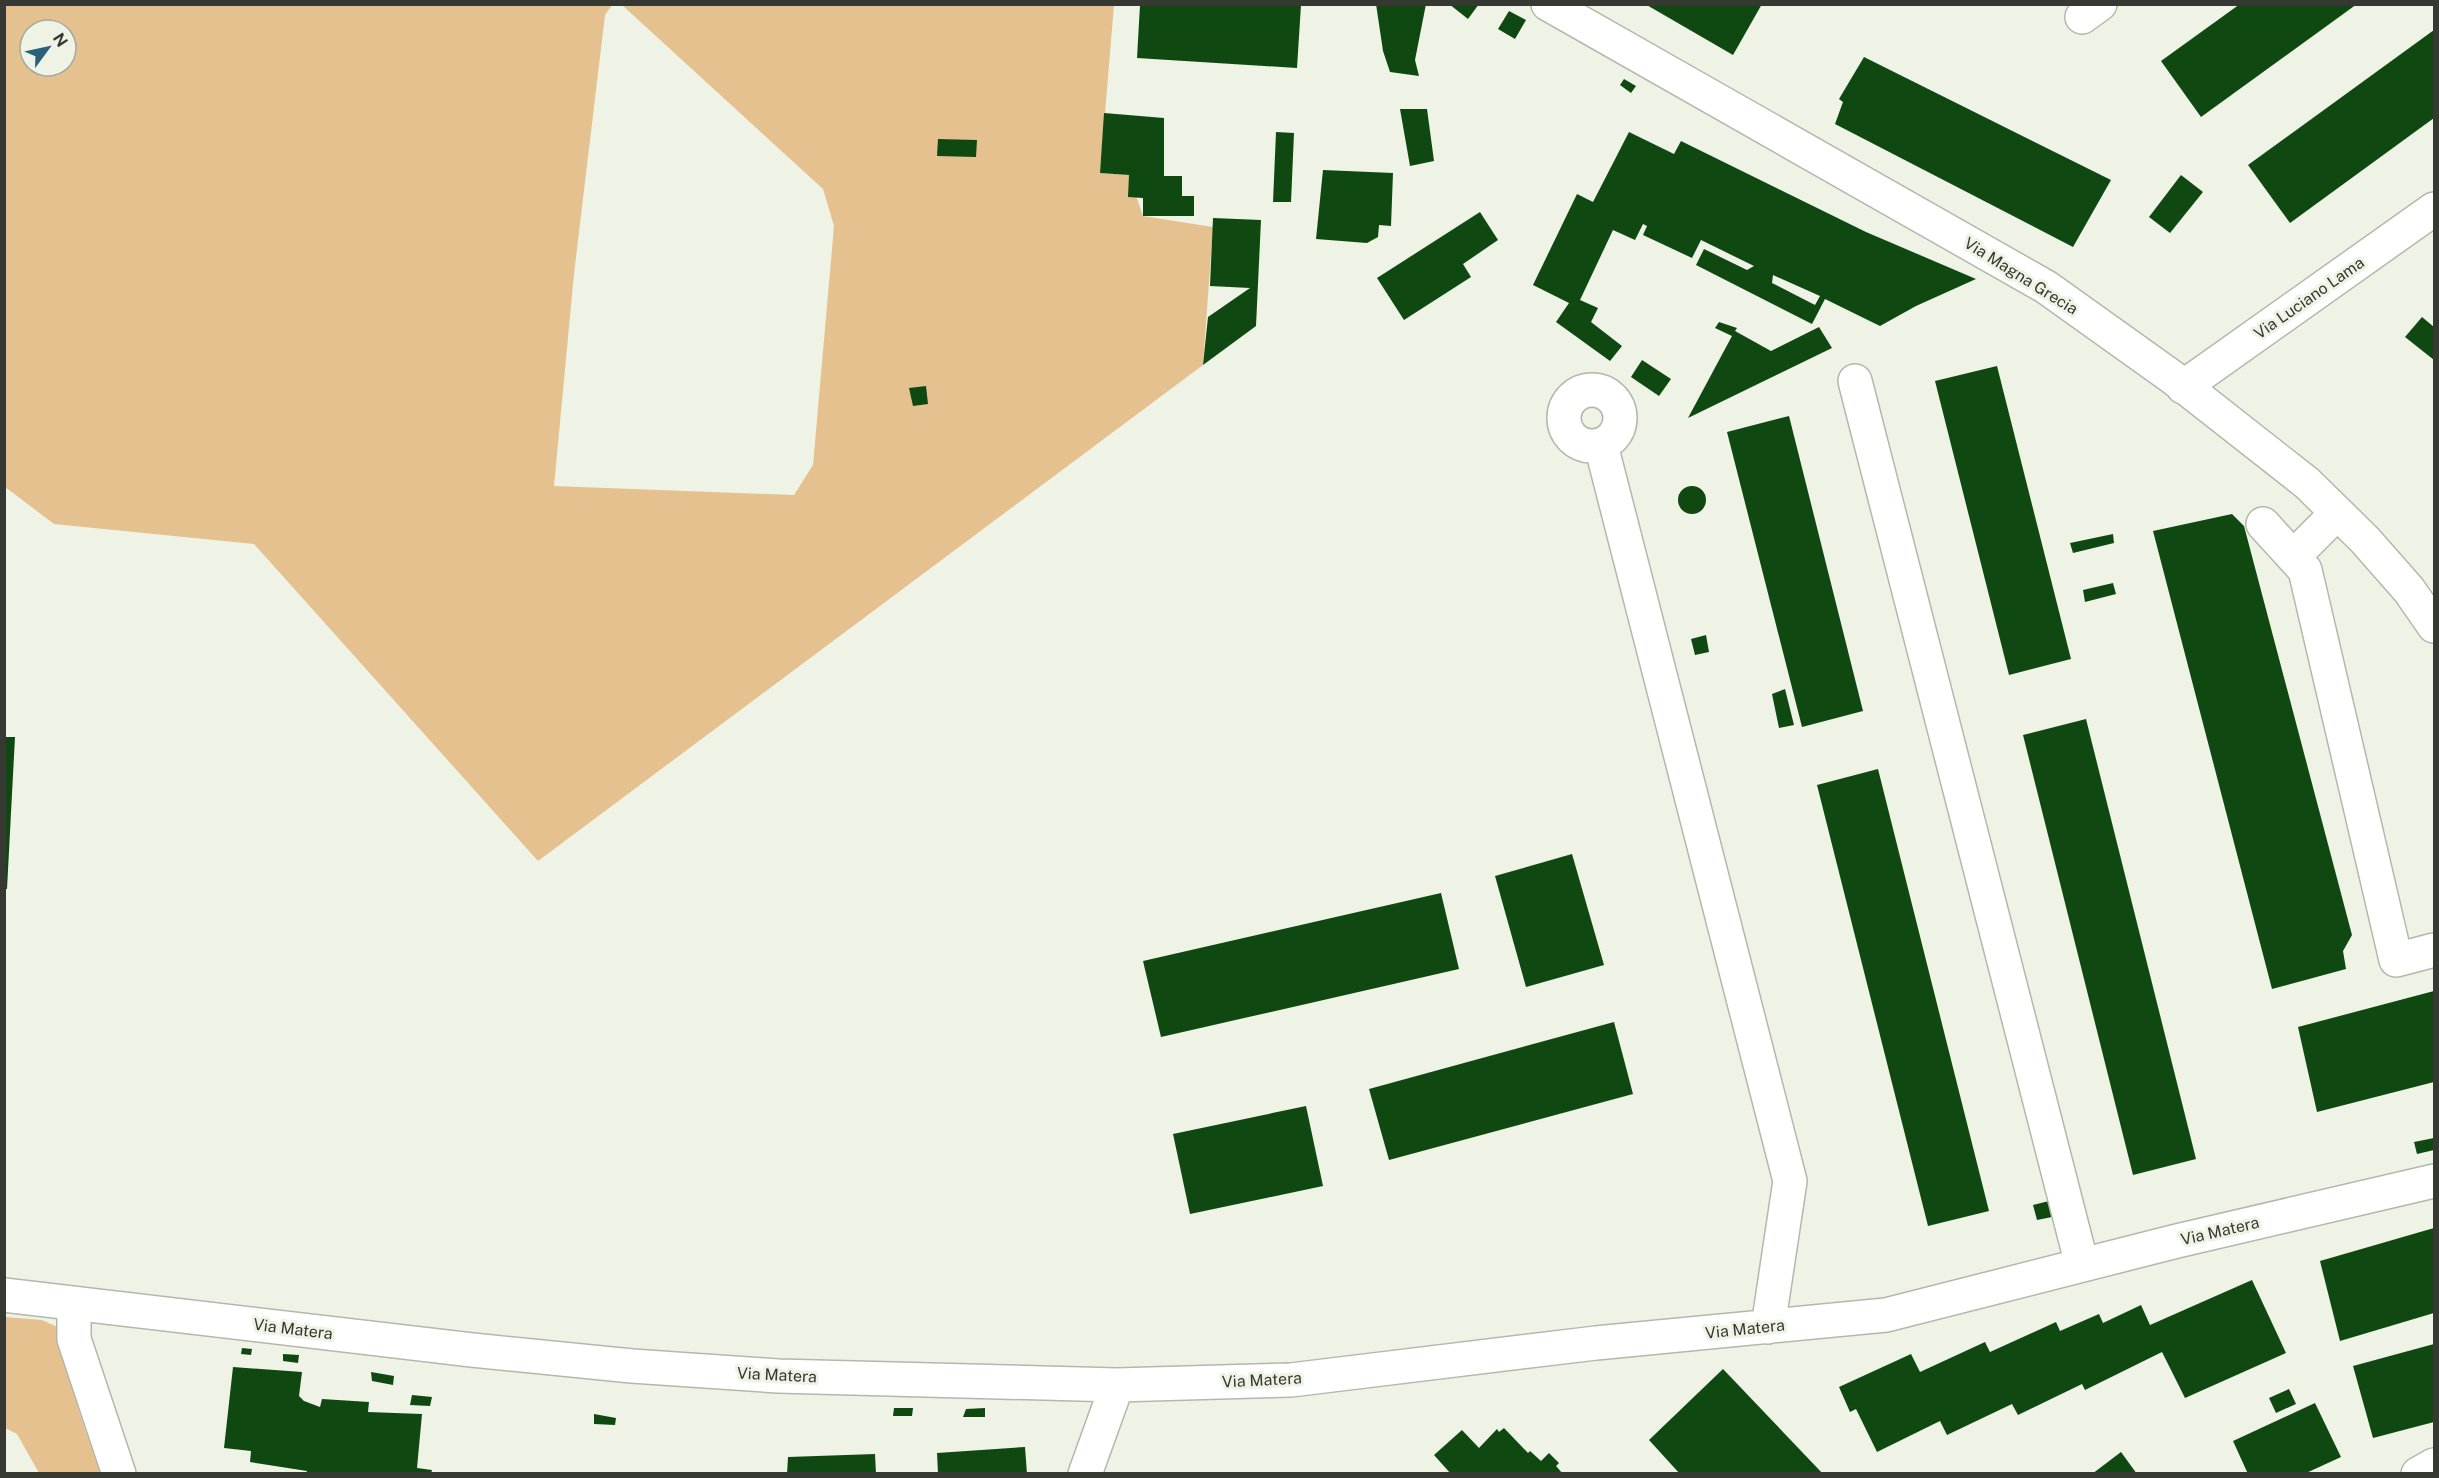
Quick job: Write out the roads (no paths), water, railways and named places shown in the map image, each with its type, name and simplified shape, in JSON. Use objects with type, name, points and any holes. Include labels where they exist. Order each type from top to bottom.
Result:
[{"type":"street","name":"Via Magna Grecia","points":[[1548,4],[2046,287],[2184,387],[2307,483],[2365,540],[2409,590],[2434,626]]},
{"type":"street","name":"Via Luciano Lama","points":[[2184,387],[2434,209]]},
{"type":"street","points":[[1855,381],[2082,1265]]},
{"type":"street","points":[[1601,445],[1790,1181],[1768,1327]]},
{"type":"street","points":[[2293,557],[2337,513]]},
{"type":"street","points":[[2263,524],[2305,570],[2396,960],[2434,950]]},
{"type":"street","name":"Via Matera","points":[[4,1295],[472,1350],[632,1366],[778,1376],[1117,1385],[1291,1380],[1596,1343],[1886,1315],[2082,1265],[2434,1181]]},
{"type":"street","points":[[74,1304],[74,1338],[119,1473]]},
{"type":"street","points":[[1085,1473],[1117,1385]]},
{"type":"street","points":[[2418,1473],[2434,1465]]}]
